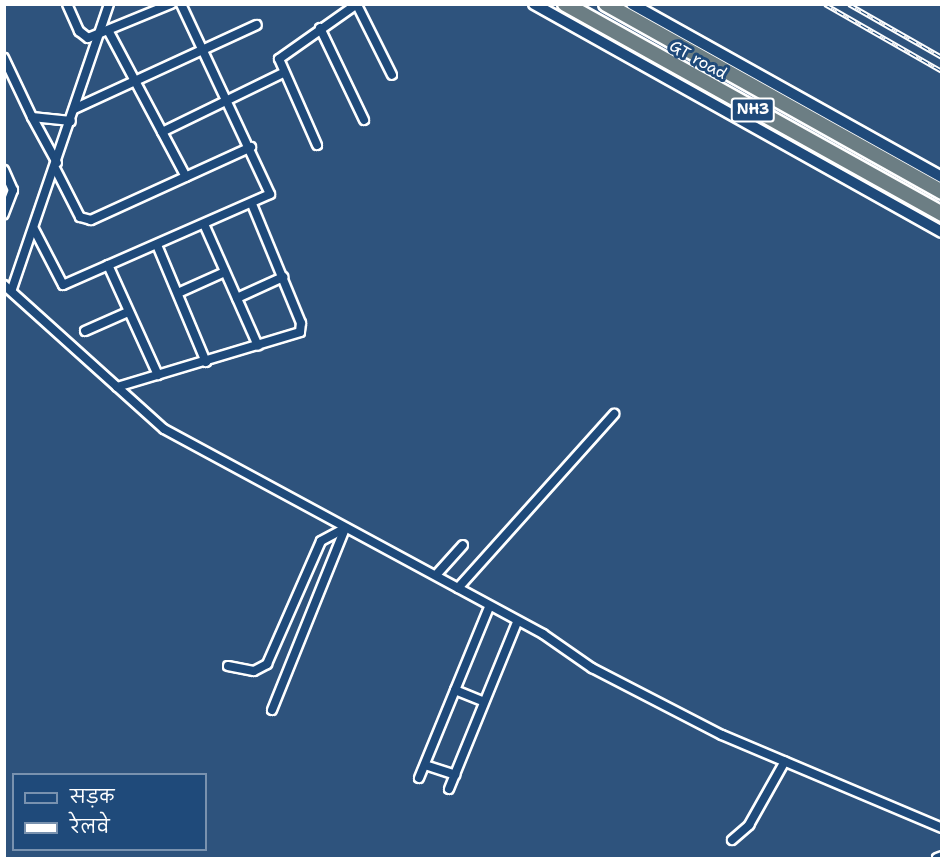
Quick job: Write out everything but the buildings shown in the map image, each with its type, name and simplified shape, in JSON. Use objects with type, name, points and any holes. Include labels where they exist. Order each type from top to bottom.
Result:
[{"type":"highway","name":"GT road","points":[[565,4],[942,214]]},
{"type":"highway","name":"GT road","points":[[606,4],[942,192]]},
{"type":"main road","points":[[534,4],[942,232]]},
{"type":"main road","points":[[632,4],[942,177]]},
{"type":"street","points":[[67,4],[81,36],[97,37],[171,4]]},
{"type":"street","points":[[109,4],[34,229],[8,287],[164,429],[436,575],[592,668],[785,761],[942,828]]},
{"type":"street","points":[[34,229],[61,285],[252,204],[271,191],[181,4]]},
{"type":"street","points":[[317,145],[283,73],[282,52],[357,5],[392,75]]},
{"type":"street","points":[[74,109],[257,25]]},
{"type":"street","points":[[320,28],[364,120]]},
{"type":"street","points":[[109,32],[186,177]]},
{"type":"street","points":[[4,58],[56,166],[87,220],[251,147]]},
{"type":"street","points":[[162,132],[283,73]]},
{"type":"street","points":[[32,117],[71,121]]},
{"type":"street","points":[[4,170],[9,188],[4,214]]},
{"type":"street","points":[[117,387],[258,346],[302,328],[252,204]]},
{"type":"street","points":[[204,224],[258,346]]},
{"type":"street","points":[[157,245],[206,362]]},
{"type":"street","points":[[108,265],[158,375]]},
{"type":"street","points":[[178,293],[225,272]]},
{"type":"street","points":[[237,298],[283,277]]},
{"type":"street","points":[[85,331],[128,312]]},
{"type":"street","points":[[458,588],[614,414]]},
{"type":"street","points":[[228,666],[254,671],[267,664],[321,541],[345,527]]},
{"type":"street","points":[[272,710],[345,527]]},
{"type":"street","points":[[436,575],[463,545]]},
{"type":"street","points":[[419,778],[489,607]]},
{"type":"street","points":[[449,789],[517,622]]},
{"type":"street","points":[[455,690],[484,702]]},
{"type":"street","points":[[732,840],[749,825],[785,761]]},
{"type":"street","points":[[425,765],[455,775]]},
{"type":"street","points":[[937,858],[942,856]]},
{"type":"railway","points":[[825,4],[942,71]]},
{"type":"railway","points":[[849,4],[942,57]]}]
